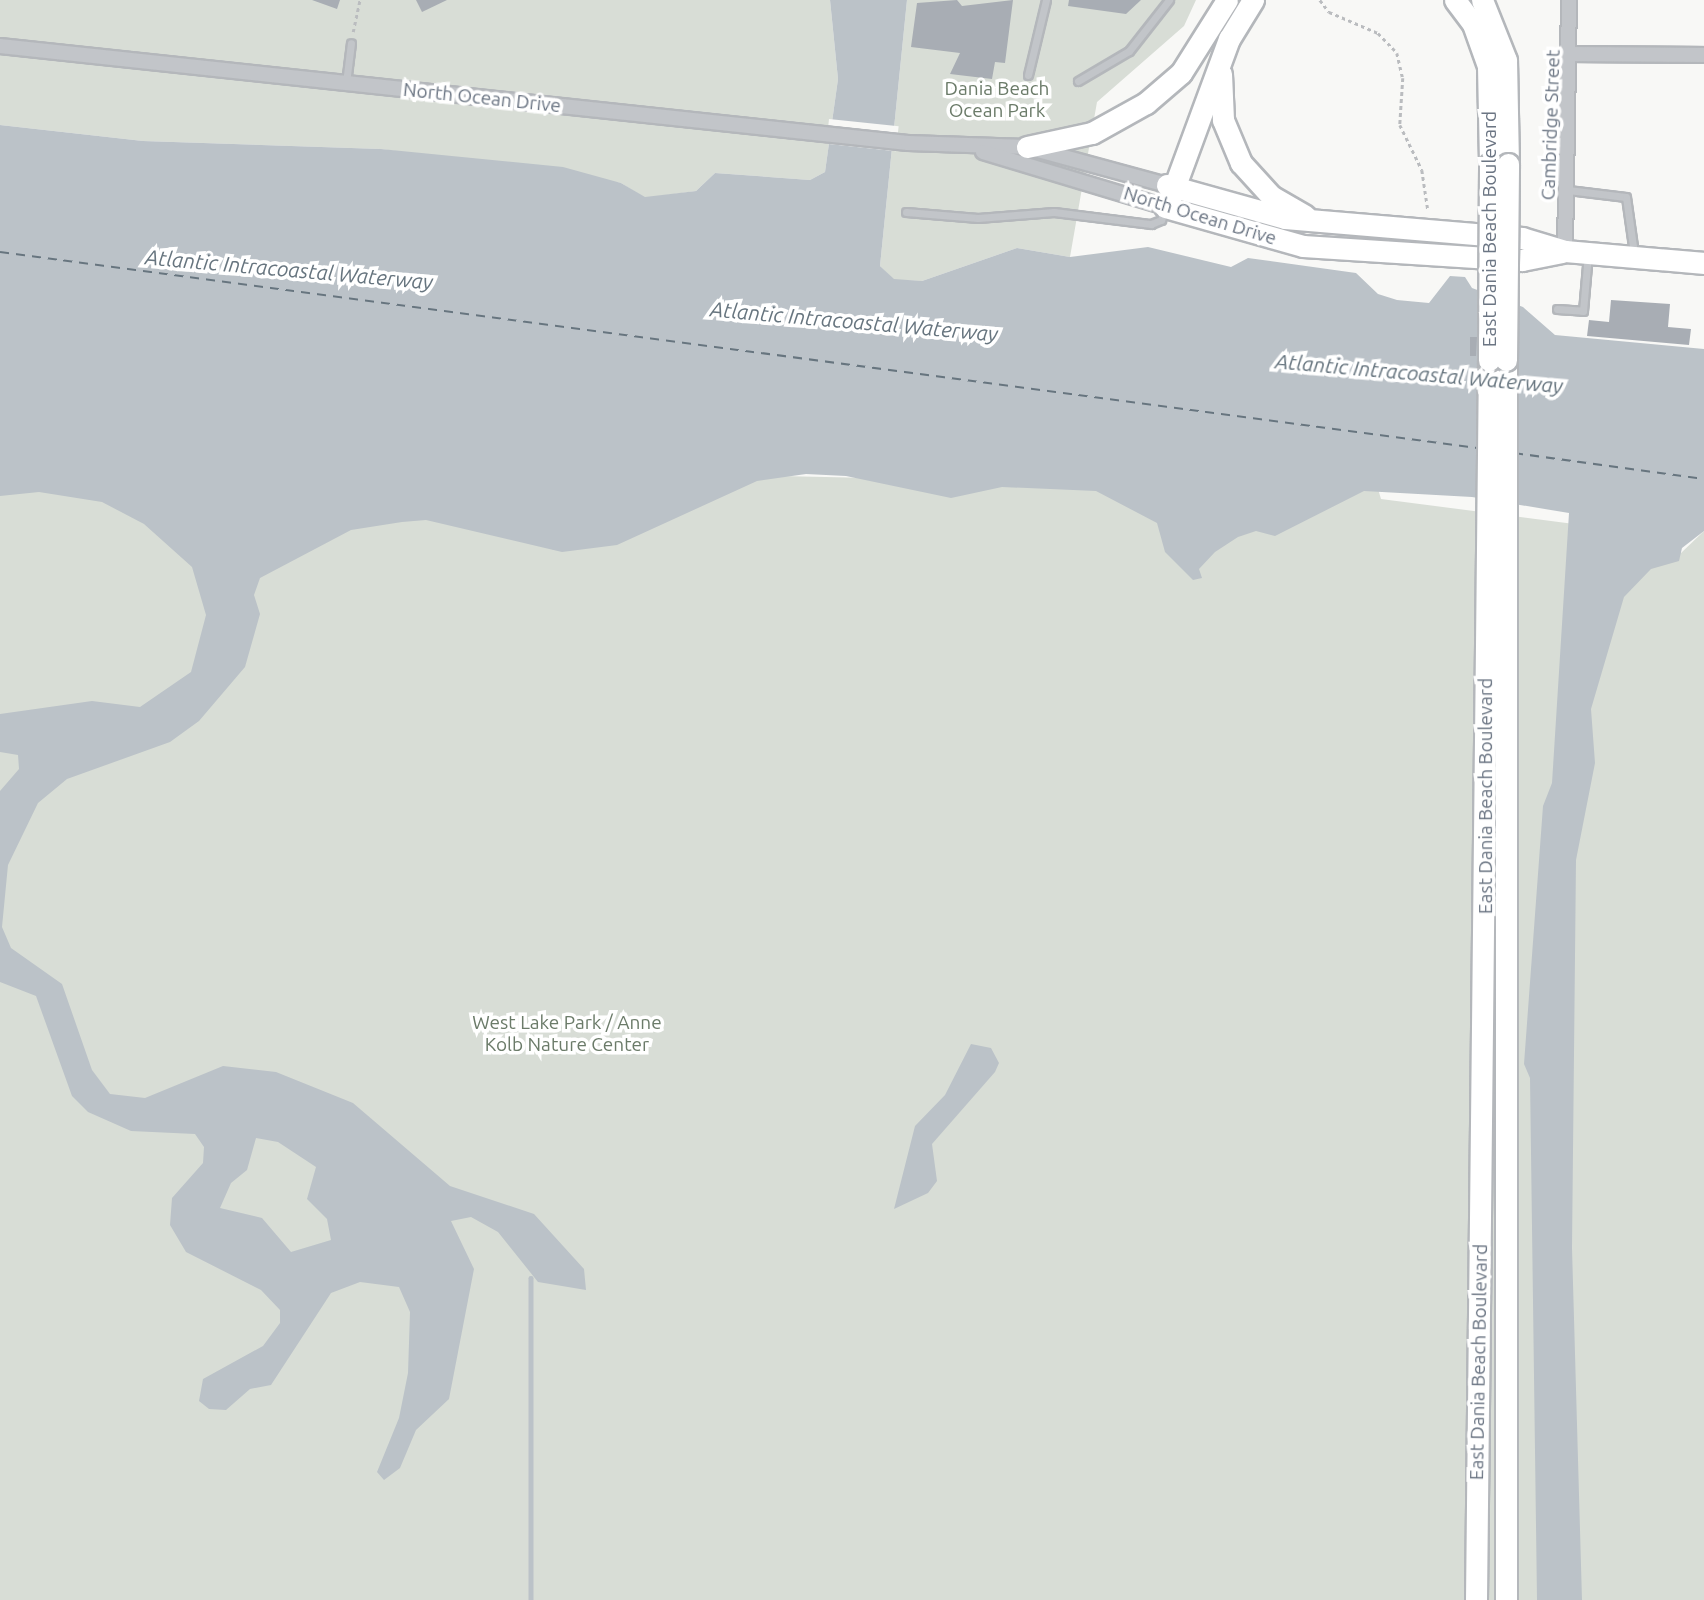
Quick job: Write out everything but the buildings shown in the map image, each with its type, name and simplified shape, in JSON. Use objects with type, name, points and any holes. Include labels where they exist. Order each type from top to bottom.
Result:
[{"type":"main road","points":[[1027,147],[1092,133],[1146,103],[1181,73],[1228,0]]},
{"type":"main road","points":[[1165,207],[1228,0]]},
{"type":"main road","points":[[1172,186],[1225,53],[1253,0]]},
{"type":"main road","name":"East Dania Beach Boulevard","points":[[1455,0],[1473,24],[1488,66],[1499,164]]},
{"type":"main road","name":"East Dania Beach Boulevard","points":[[1476,1600],[1496,538],[1499,164],[1506,60],[1482,0]]},
{"type":"main road","points":[[1225,53],[1221,109],[1241,163],[1271,197],[1327,223]]},
{"type":"main road","name":"North Ocean Drive","points":[[1172,186],[1277,216],[1327,223],[1522,238],[1565,251],[1704,264]]},
{"type":"main road","name":"North Ocean Drive","points":[[1165,207],[1303,246],[1522,260],[1565,251]]},
{"type":"main road","name":"East Dania Beach Boulevard","points":[[1496,538],[1506,1600]]},
{"type":"street","name":"Cambridge Street","points":[[1565,251],[1573,54],[1569,0]]},
{"type":"street","name":"North Ocean Drive","points":[[0,46],[908,143],[964,147],[1027,147],[1172,186]]},
{"type":"street","points":[[1573,54],[1704,55]]},
{"type":"street","name":"North Ocean Drive","points":[[964,147],[1165,207]]},
{"type":"lane","points":[[1028,75],[1046,0]]},
{"type":"lane","points":[[1079,81],[1129,51],[1168,0]]},
{"type":"lane","points":[[346,83],[351,43]]},
{"type":"lane","points":[[1568,190],[1626,197],[1634,257]]},
{"type":"lane","points":[[906,212],[978,218],[1054,212],[1151,224],[1161,220],[1165,207]]},
{"type":"lane","points":[[1557,309],[1583,311],[1588,253]]},
{"type":"path","points":[[351,43],[360,0]]},
{"type":"path","points":[[1320,0],[1329,12],[1378,33],[1396,52],[1403,78],[1399,125],[1422,170],[1427,221]]},
{"type":"green space","points":[[0,0],[830,0],[838,79],[825,172],[810,180],[715,173],[696,191],[645,198],[621,183],[381,149],[143,141],[0,125]]},
{"type":"green space","name":"Dania Beach Ocean Park","points":[[907,0],[1196,0],[1184,26],[1097,102],[1070,257],[1017,248],[922,281],[894,280],[880,266]]},
{"type":"green space","name":"West Lake Park / Anne Kolb Nature Center","points":[[0,427],[780,476],[1378,489],[1381,499],[1605,528],[1681,553],[1704,531],[1704,1600],[0,1600]]},
{"type":"water","name":"Atlantic Intracoastal Waterway","points":[[830,0],[907,0],[880,266],[894,279],[922,281],[1017,248],[1070,257],[1148,247],[1231,267],[1248,258],[1356,273],[1378,294],[1397,300],[1429,303],[1450,276],[1465,277],[1472,288],[1523,307],[1555,335],[1704,349],[1704,531],[1682,548],[1679,561],[1651,569],[1624,597],[1591,709],[1595,763],[1576,860],[1572,1248],[1582,1600],[1537,1600],[1530,1078],[1524,1064],[1543,806],[1552,783],[1569,513],[1472,497],[1364,491],[1275,536],[1256,531],[1238,537],[1215,552],[1199,569],[1202,578],[1193,580],[1165,552],[1157,523],[1096,491],[1002,487],[951,498],[846,476],[806,474],[757,481],[617,545],[562,552],[426,520],[402,522],[351,530],[260,578],[254,595],[260,614],[245,667],[199,721],[170,742],[67,779],[38,803],[8,865],[2,927],[11,948],[62,984],[92,1070],[110,1094],[145,1098],[223,1066],[276,1072],[353,1103],[450,1186],[534,1214],[584,1269],[586,1290],[538,1282],[498,1232],[471,1217],[451,1221],[474,1269],[449,1399],[416,1430],[400,1468],[384,1480],[377,1472],[399,1418],[408,1373],[410,1312],[399,1287],[360,1282],[331,1293],[271,1385],[250,1389],[226,1410],[209,1409],[199,1401],[203,1379],[263,1346],[280,1323],[280,1310],[261,1290],[186,1252],[170,1225],[172,1198],[203,1163],[204,1147],[195,1134],[131,1131],[88,1112],[72,1096],[36,996],[0,982],[0,791],[19,769],[18,755],[0,752],[0,714],[92,701],[140,707],[191,672],[206,615],[192,567],[144,524],[102,502],[39,492],[0,496],[0,125],[143,141],[381,149],[563,167],[621,183],[645,197],[696,191],[715,173],[810,180],[825,172],[838,79]],"holes":[[[256,1138],[278,1142],[316,1167],[307,1199],[327,1219],[331,1240],[291,1252],[262,1218],[220,1208],[231,1183],[247,1170]]]},
{"type":"water","points":[[971,1044],[991,1048],[999,1063],[995,1072],[932,1144],[937,1181],[928,1193],[894,1209],[915,1126],[945,1095]]},
{"type":"pier","points":[[829,119],[899,126],[896,151],[826,144]]},
{"type":"waterway","points":[[531,1278],[531,1600]]},
{"type":"ferry route","points":[[0,252],[1477,448]]},
{"type":"ferry route","points":[[1514,453],[1704,479]]}]
